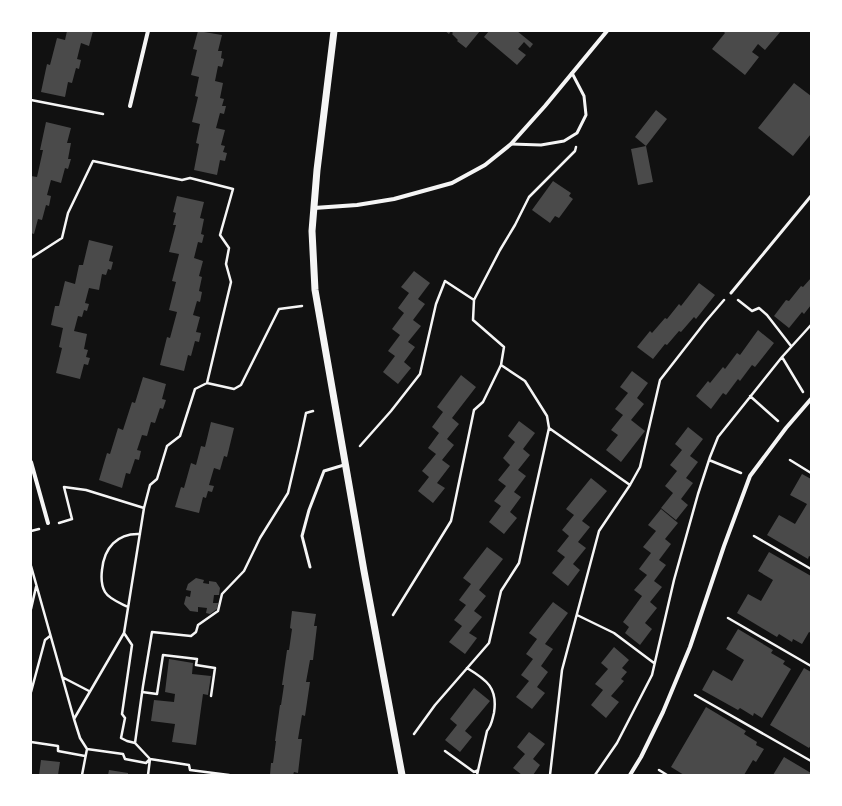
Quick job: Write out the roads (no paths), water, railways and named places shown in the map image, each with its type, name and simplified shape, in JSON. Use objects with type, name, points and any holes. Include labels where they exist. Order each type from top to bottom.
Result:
[{"type":"street","points":[[130,106],[148,31]]},
{"type":"street","points":[[334,31],[317,170],[312,232],[315,290],[402,775]]},
{"type":"street","points":[[314,208],[357,205],[387,200],[452,183],[485,165],[511,144],[545,106],[607,31]]},
{"type":"street","points":[[630,775],[650,738],[690,647],[724,546],[750,476],[786,428],[810,400]]},
{"type":"street","points":[[31,462],[48,523]]},
{"type":"lane","points":[[511,144],[541,145],[564,141],[577,133],[586,114],[584,96],[572,74]]},
{"type":"lane","points":[[730,293],[811,196]]},
{"type":"lane","points":[[310,567],[302,536],[310,510],[324,471],[346,465]]}]
